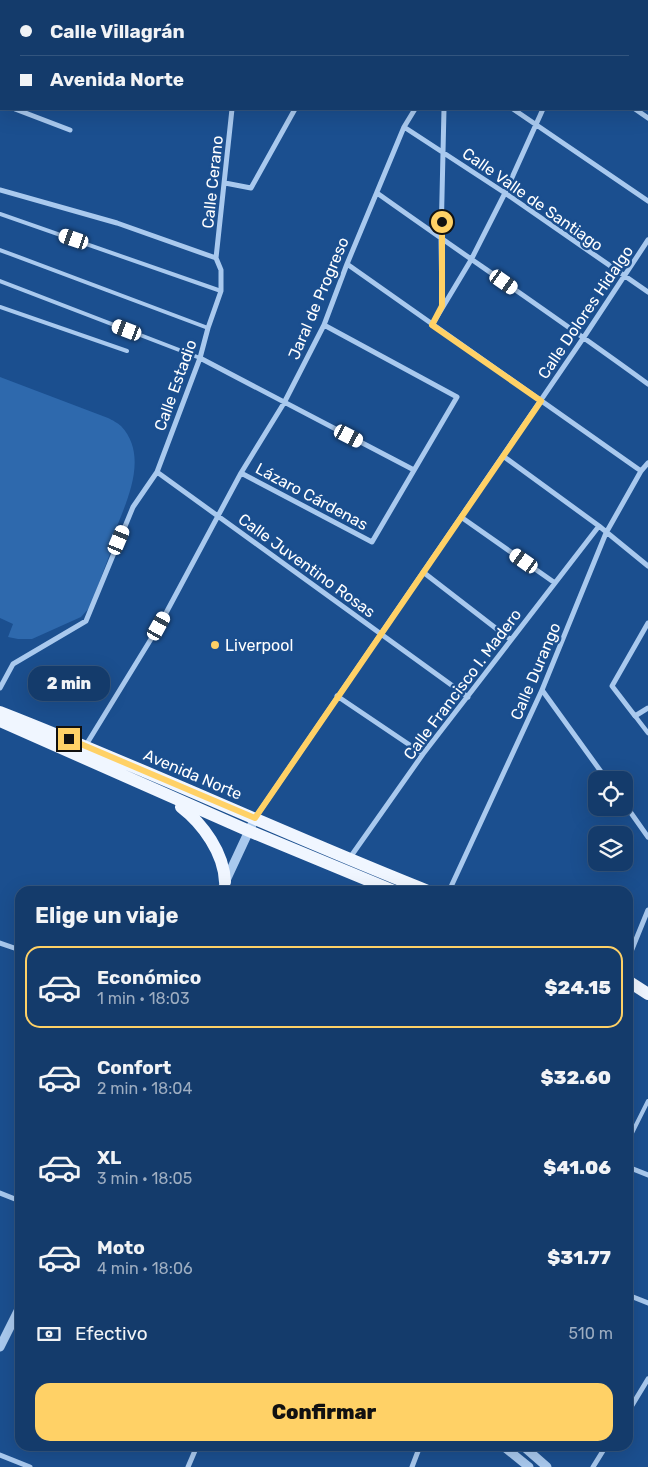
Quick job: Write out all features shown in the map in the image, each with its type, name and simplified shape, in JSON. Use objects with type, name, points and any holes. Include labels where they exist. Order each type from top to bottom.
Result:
[{"type":"main road","name":"Avenida Norte","points":[[0,712],[86,745],[349,860],[415,886]]},
{"type":"main road","name":"Avenida Norte","points":[[0,721],[249,831],[382,886]]},
{"type":"main road","points":[[14,727],[74,746],[86,745]]},
{"type":"main road","points":[[165,794],[192,815],[211,839],[224,868],[223,886]]},
{"type":"main road","points":[[633,984],[648,994]]},
{"type":"main road","points":[[633,991],[648,994]]},
{"type":"street","points":[[18,110],[70,130]]},
{"type":"street","name":"Calle Cerano","points":[[216,258],[232,110]]},
{"type":"street","points":[[225,183],[251,188],[294,110]]},
{"type":"street","name":"Jaral de Progreso","points":[[86,745],[159,626],[241,473],[284,403],[324,324],[404,127],[414,110]]},
{"type":"street","points":[[442,306],[444,110]]},
{"type":"street","points":[[514,110],[648,202]]},
{"type":"street","points":[[432,325],[471,260],[506,193],[543,110]]},
{"type":"street","points":[[636,110],[648,118]]},
{"type":"street","name":"Calle Valle de Santiago","points":[[404,127],[506,193],[648,292]]},
{"type":"street","points":[[0,190],[117,223],[216,258]]},
{"type":"street","points":[[377,193],[584,337],[648,384]]},
{"type":"street","name":"Calle Dolores Hidalgo","points":[[255,818],[541,401],[648,240]]},
{"type":"street","name":"Calle Estadio","points":[[0,688],[13,664],[86,621],[133,507],[157,472],[200,358],[208,328],[222,291],[222,270],[216,258]]},
{"type":"street","points":[[347,264],[641,471]]},
{"type":"street","points":[[200,358],[414,470],[457,397],[324,324]]},
{"type":"street","points":[[502,456],[599,526],[648,566]]},
{"type":"street","name":"Calle Durango","points":[[451,886],[542,690],[606,533],[641,471],[648,463]]},
{"type":"street","name":"Lázaro Cárdenas","points":[[241,473],[372,542],[414,470]]},
{"type":"street","name":"Calle Juventino Rosas","points":[[157,472],[468,696]]},
{"type":"street","points":[[461,517],[555,583]]},
{"type":"street","name":"Calle Francisco I. Madero","points":[[349,860],[423,754],[599,526]]},
{"type":"street","points":[[423,572],[511,640]]},
{"type":"street","points":[[648,623],[612,686],[648,733]]},
{"type":"street","points":[[542,690],[600,771]]},
{"type":"street","points":[[337,696],[423,754]]},
{"type":"street","points":[[635,716],[648,708]]},
{"type":"street","points":[[633,816],[648,837]]},
{"type":"street","points":[[223,886],[255,818]]},
{"type":"street","points":[[633,947],[648,910]]},
{"type":"street","points":[[0,943],[15,948]]},
{"type":"street","points":[[633,1169],[648,1174]]},
{"type":"street","points":[[0,1194],[15,1199]]},
{"type":"street","points":[[633,1297],[648,1303]]},
{"type":"street","points":[[0,1348],[15,1317]]},
{"type":"street","points":[[633,1404],[648,1379]]},
{"type":"street","points":[[188,1467],[195,1451]]},
{"type":"street","points":[[412,1467],[418,1451]]},
{"type":"street","points":[[509,1451],[529,1467]]},
{"type":"street","points":[[528,1451],[548,1467]]},
{"type":"street","points":[[593,1467],[603,1451]]},
{"type":"street","points":[[0,1455],[30,1467]]},
{"type":"lane","points":[[0,214],[222,291]]},
{"type":"lane","points":[[0,250],[208,328]]},
{"type":"lane","points":[[0,281],[200,358]]},
{"type":"lane","points":[[0,307],[127,351]]},
{"type":"lane","points":[[633,1131],[648,1101]]},
{"type":"shaded area","points":[[0,377],[108,418],[121,426],[130,439],[134,453],[132,482],[128,497],[112,539],[115,540],[90,607],[81,617],[32,639],[8,637],[13,624],[0,618]]},
{"type":"place","name":"Liverpool","points":[[215,645]]},
{"type":"route","points":[[69,739],[255,818],[541,401],[432,325],[442,306],[442,222]]}]
